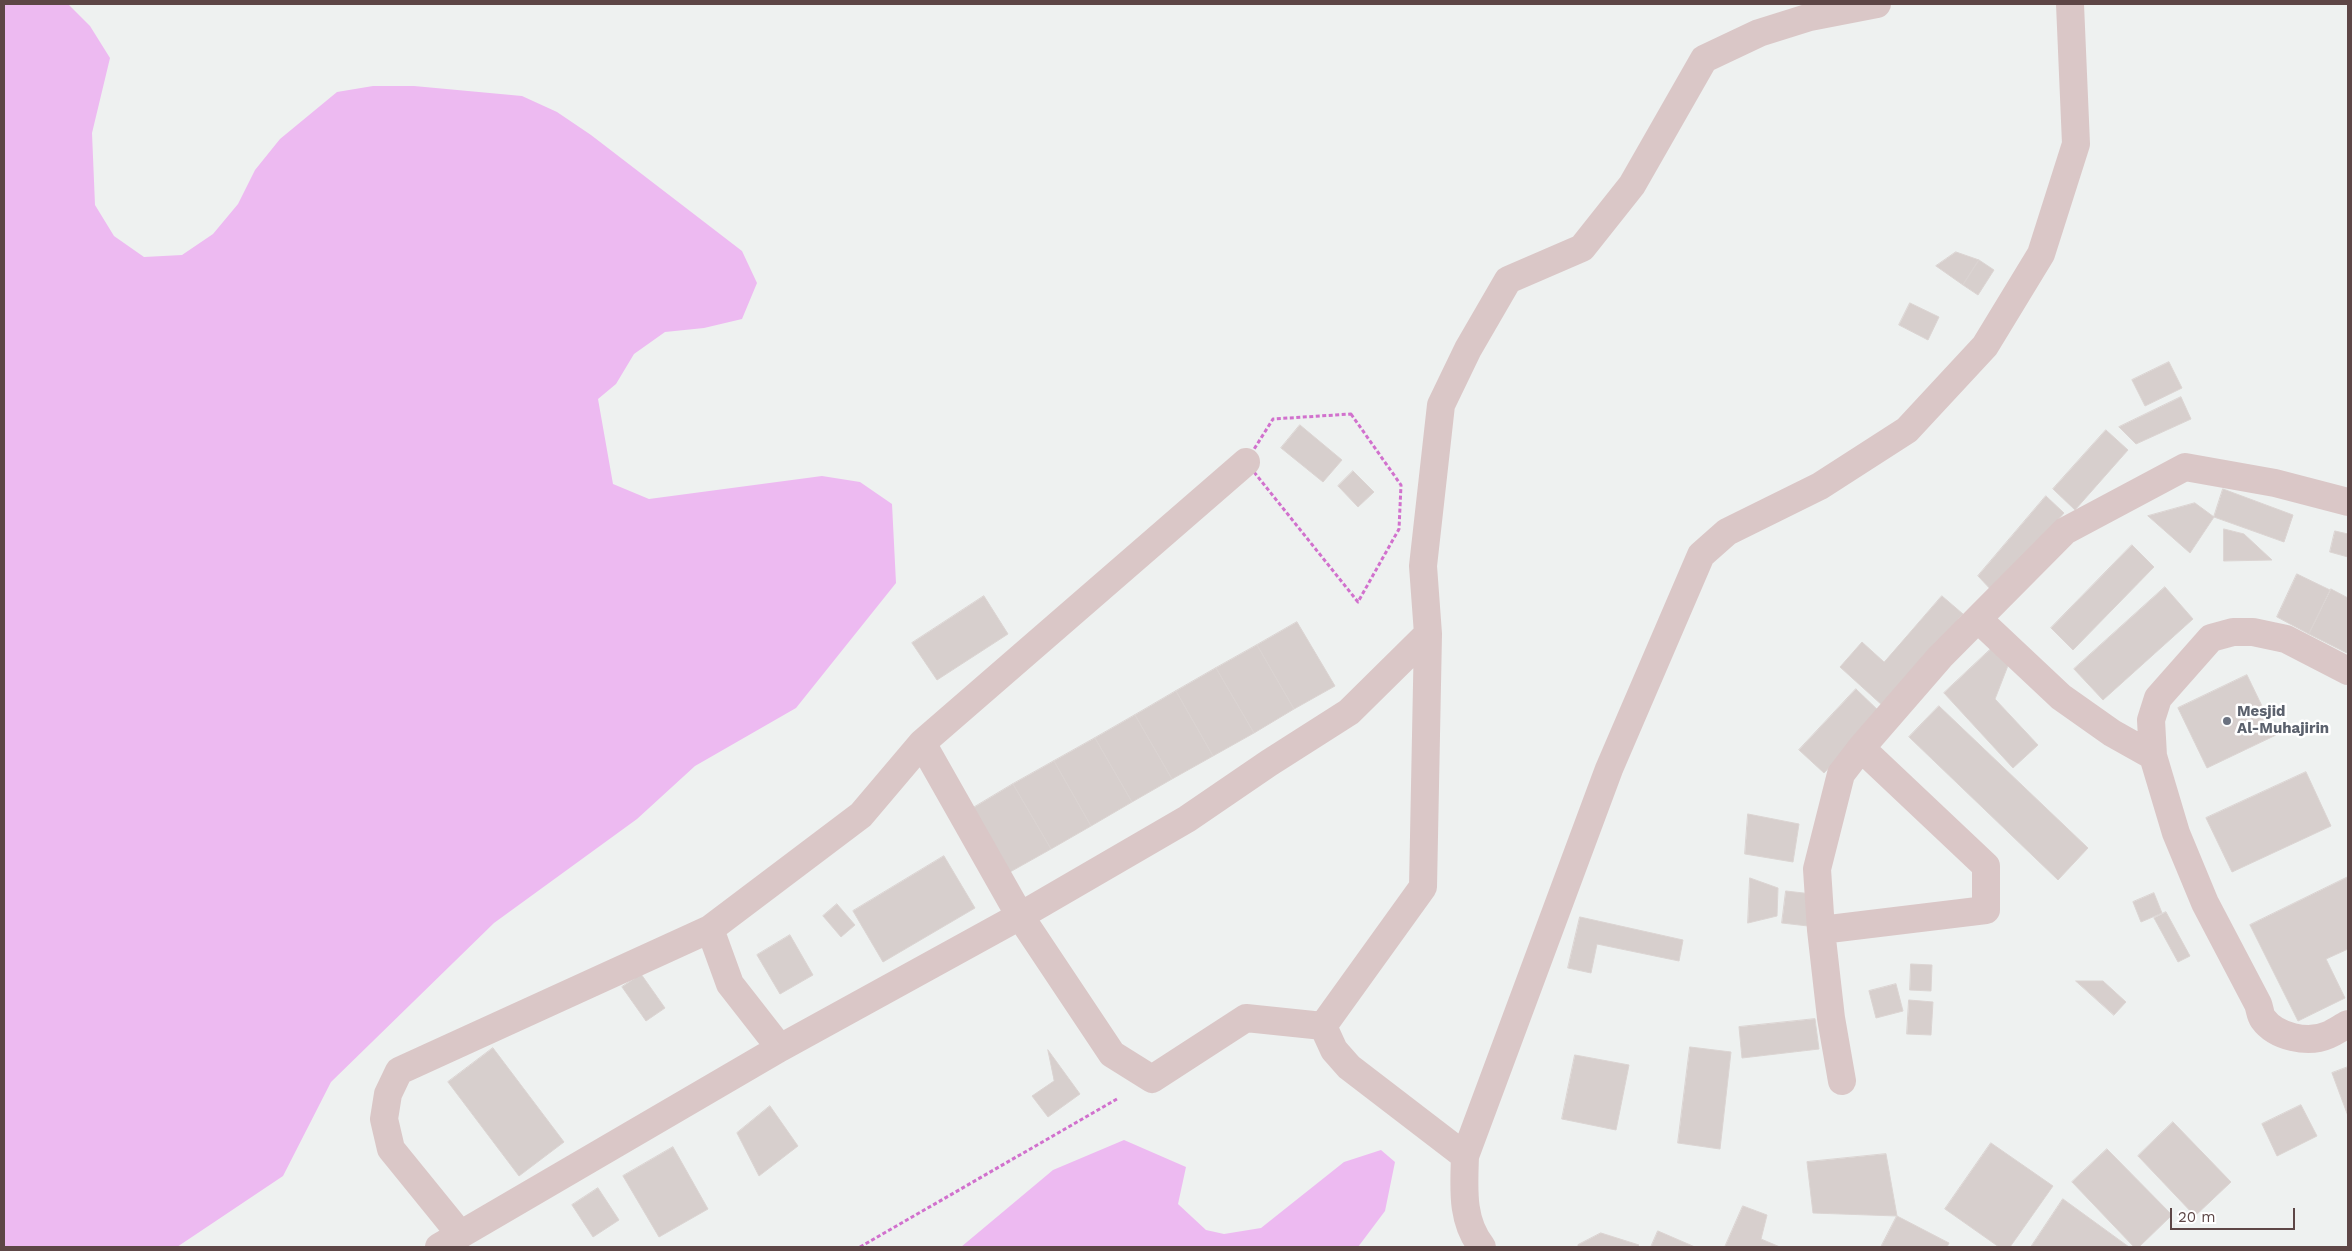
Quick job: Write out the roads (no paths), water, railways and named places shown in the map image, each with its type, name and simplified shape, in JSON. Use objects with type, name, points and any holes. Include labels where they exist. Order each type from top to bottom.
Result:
[{"type":"street","points":[[1323,1026],[1423,887],[1428,634],[1423,566],[1441,405],[1468,349],[1508,280],[1582,248],[1632,185],[1704,59],[1759,33],[1810,17],[1876,4]]},
{"type":"street","points":[[1482,1247],[1476,1239],[1464,1208],[1465,1156],[1610,769],[1701,555],[1728,532],[1820,486],[1907,430],[1985,346],[2041,254],[2076,144],[2070,4]]},
{"type":"street","points":[[1246,462],[922,743],[862,816],[710,929],[399,1071],[388,1094],[384,1119],[391,1150],[450,1240],[780,1048],[1020,916],[1187,819],[1269,763],[1349,712],[1428,634]]},
{"type":"street","points":[[1842,1081],[1831,1018],[1821,930],[1817,869],[1841,774],[1861,748],[1940,657],[2065,531],[2185,467],[2275,483],[2348,502]]},
{"type":"street","points":[[1978,619],[2061,697],[2112,733],[2153,756]]},
{"type":"street","points":[[2348,671],[2286,639],[2253,632],[2233,632],[2210,638],[2158,698],[2151,720],[2153,756],[2176,833],[2205,903],[2258,1004],[2262,1018],[2274,1029],[2292,1037],[2310,1039],[2326,1036],[2348,1024]]},
{"type":"street","points":[[922,743],[1020,916],[1112,1054],[1152,1079],[1246,1018],[1323,1026]]},
{"type":"street","points":[[1821,930],[1986,910],[1986,866],[1861,748]]},
{"type":"street","points":[[710,929],[730,984],[780,1048]]},
{"type":"street","points":[[1323,1026],[1334,1050],[1349,1067],[1465,1156]]},
{"type":"place","name":"Mesjid Al-Muhajirin","points":[[2227,721]]}]
